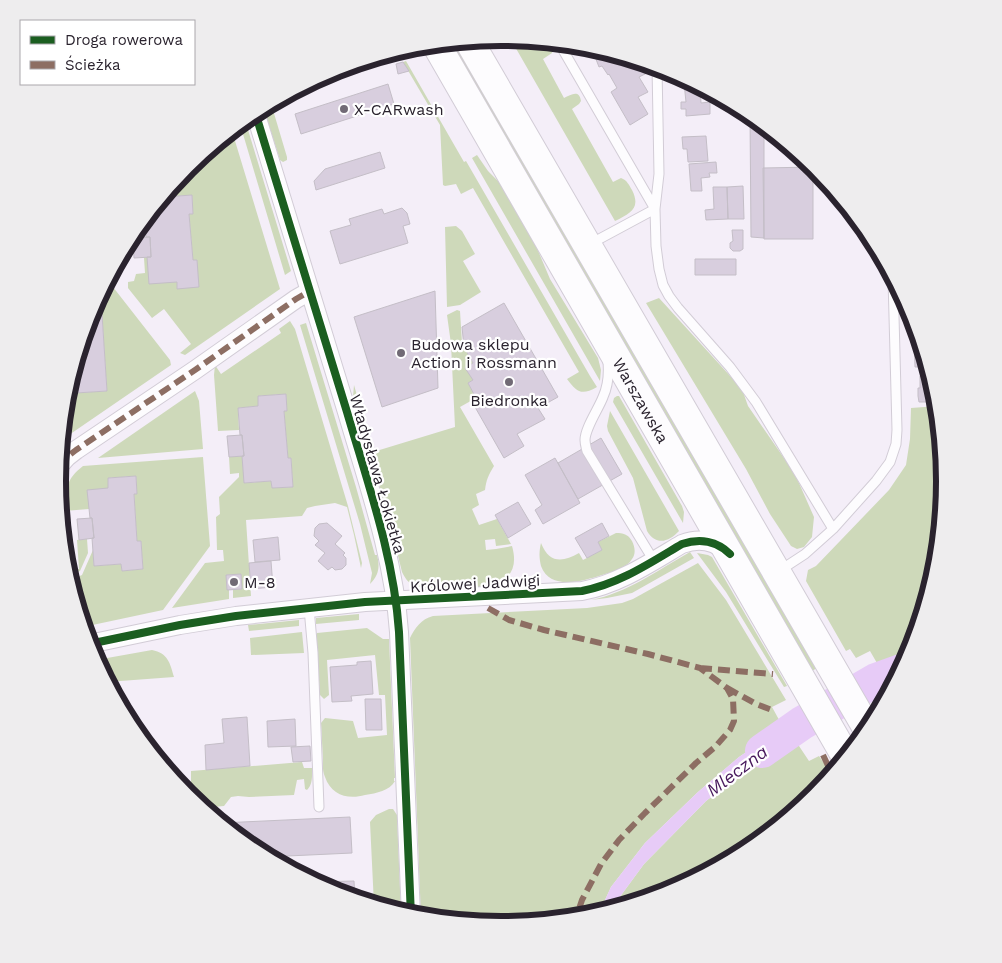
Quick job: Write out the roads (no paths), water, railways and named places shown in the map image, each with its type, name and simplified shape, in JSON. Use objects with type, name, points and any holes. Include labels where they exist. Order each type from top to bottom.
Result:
[{"type":"main road","name":"Warszawska","points":[[473,47],[864,722]]},
{"type":"main road","name":"Warszawska","points":[[440,51],[842,751]]},
{"type":"street","name":"Władysława Łokietka","points":[[258,121],[372,500],[388,560],[396,600],[411,907]]},
{"type":"street","points":[[67,457],[310,291]]},
{"type":"street","points":[[682,544],[690,536],[698,520],[697,503],[693,492]]},
{"type":"street","name":"Królowej Jadwigi","points":[[97,642],[180,624],[309,608],[396,600],[582,591],[607,585],[690,541],[704,541],[718,545],[730,554]]},
{"type":"lane","points":[[564,51],[655,209]]},
{"type":"lane","points":[[657,75],[659,174],[655,209],[656,246],[659,269],[664,285],[678,308],[730,367],[756,402],[833,529]]},
{"type":"lane","points":[[588,245],[655,209]]},
{"type":"lane","points":[[777,573],[805,554],[833,529],[876,482],[890,462],[896,444],[897,416],[893,294]]},
{"type":"lane","points":[[607,341],[608,377],[604,395],[585,436],[587,451],[654,560]]},
{"type":"lane","points":[[309,608],[319,808]]},
{"type":"water","points":[[895,664],[887,682],[874,690],[867,678]]},
{"type":"water","points":[[797,718],[804,731],[750,767],[706,801],[644,864],[617,901],[603,904],[611,887],[645,843],[698,792],[739,757]]},
{"type":"waterway","name":"Mleczna","points":[[762,751],[802,723],[876,680],[891,675]]},
{"type":"place","name":"X-CARwash","points":[[344,109]]},
{"type":"place","name":"Budowa sklepu Action i Rossmann","points":[[401,353]]},
{"type":"place","name":"Biedronka","points":[[509,382]]},
{"type":"place","name":"M-8","points":[[234,582]]}]
